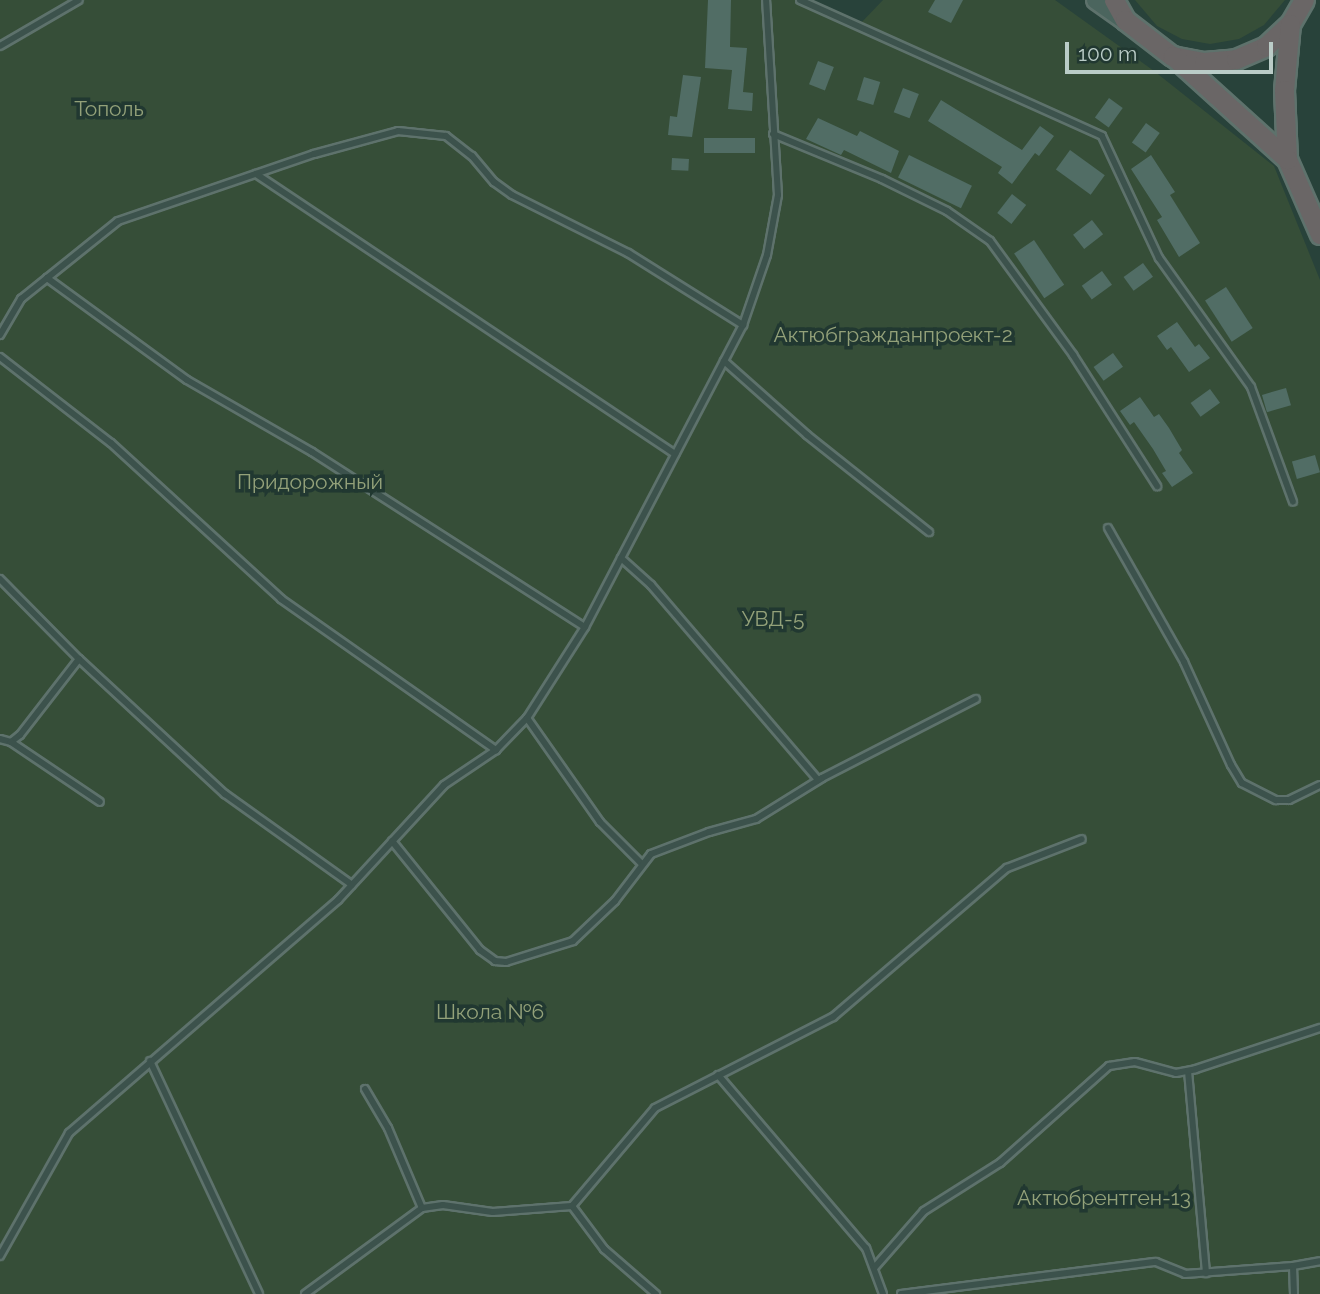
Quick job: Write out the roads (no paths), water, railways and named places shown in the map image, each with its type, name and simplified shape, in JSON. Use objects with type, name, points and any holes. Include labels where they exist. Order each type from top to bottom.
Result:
[{"type":"highway","points":[[1114,0],[1125,20],[1172,55],[1287,159]]},
{"type":"highway","points":[[1172,55],[1204,62],[1236,59],[1266,46],[1290,24],[1304,0]]},
{"type":"highway","points":[[1290,24],[1284,90],[1287,159],[1320,234]]},
{"type":"main road","points":[[1096,0],[1125,20]]},
{"type":"lane","points":[[0,46],[79,0]]},
{"type":"lane","points":[[0,1256],[69,1133],[352,885],[444,785],[496,750],[527,718],[585,627],[743,325],[767,255],[778,195],[766,0]]},
{"type":"lane","points":[[800,0],[1102,136],[1159,258],[1251,387],[1293,502]]},
{"type":"lane","points":[[0,335],[21,299],[118,221],[256,174],[398,131],[446,136],[472,156],[487,175],[512,195],[628,253],[743,325]]},
{"type":"lane","points":[[773,134],[882,179],[947,211],[989,241],[1073,355],[1157,486]]},
{"type":"lane","points":[[256,174],[675,454]]},
{"type":"lane","points":[[47,278],[187,380],[312,452],[585,627]]},
{"type":"lane","points":[[0,357],[111,443],[281,599],[496,750]]},
{"type":"lane","points":[[724,361],[807,435],[929,532]]},
{"type":"lane","points":[[1108,528],[1184,662],[1231,765],[1242,783],[1276,800],[1289,800],[1320,785]]},
{"type":"lane","points":[[621,558],[652,585],[818,780]]},
{"type":"lane","points":[[0,579],[79,659],[225,794],[352,885]]},
{"type":"lane","points":[[11,742],[79,659]]},
{"type":"lane","points":[[392,841],[480,950],[495,961],[506,962],[573,941],[615,901],[641,863],[651,854],[709,832],[756,819],[818,780],[976,699]]},
{"type":"lane","points":[[527,718],[600,822],[641,863]]},
{"type":"lane","points":[[0,739],[11,742],[100,802]]},
{"type":"lane","points":[[304,1294],[422,1208],[443,1205],[493,1212],[572,1206],[655,1108],[833,1017],[1007,868],[1082,839]]},
{"type":"lane","points":[[875,1266],[924,1211],[1000,1163],[1109,1066],[1135,1062],[1157,1070],[1188,1071],[1320,1028]]},
{"type":"lane","points":[[150,1061],[259,1294]]},
{"type":"lane","points":[[1188,1071],[1206,1273]]},
{"type":"lane","points":[[718,1075],[866,1248],[875,1266],[883,1294]]},
{"type":"lane","points":[[365,1089],[388,1128],[422,1208]]},
{"type":"lane","points":[[572,1206],[604,1248],[656,1294]]},
{"type":"lane","points":[[901,1294],[1156,1262],[1185,1274],[1293,1266],[1320,1261]]},
{"type":"lane","points":[[1293,1266],[1294,1294]]},
{"type":"park label","name":"Тополь","points":[[109,109]]},
{"type":"park label","name":"Актюбгражданпроект-2","points":[[893,335]]},
{"type":"park label","name":"Придорожный","points":[[310,482]]},
{"type":"park label","name":"УВД-5","points":[[773,619]]},
{"type":"park label","name":"Школа №6","points":[[490,1012]]},
{"type":"park label","name":"Актюбрентген-13","points":[[1104,1198]]}]
